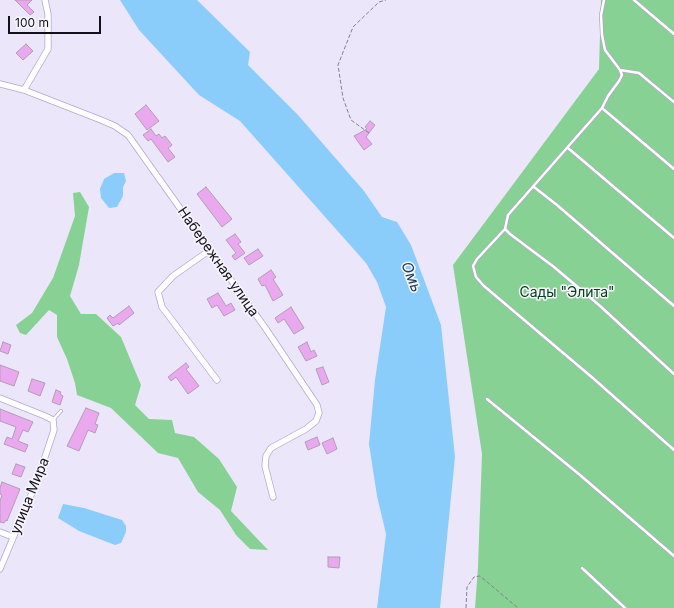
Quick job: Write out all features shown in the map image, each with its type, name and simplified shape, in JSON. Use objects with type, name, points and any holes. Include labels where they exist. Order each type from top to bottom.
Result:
[{"type":"street","points":[[24,90],[48,50],[48,14],[45,0]]},
{"type":"street","name":"Набережная улица","points":[[0,84],[24,90],[115,126],[128,135],[210,250],[317,405],[319,413],[316,421],[306,429],[271,448],[266,456],[265,466],[273,496]]},
{"type":"street","points":[[210,250],[173,276],[158,292],[162,307],[217,380]]},
{"type":"street","points":[[0,398],[53,420]]},
{"type":"street","name":"улица Мира","points":[[0,569],[20,524],[51,441],[54,430],[53,420]]},
{"type":"street","points":[[0,532],[13,538]]},
{"type":"lane","points":[[604,0],[601,15],[602,35],[605,50],[622,75],[602,108],[508,215],[505,229],[476,259],[473,266],[476,277],[484,286],[588,374],[674,450]]},
{"type":"lane","points":[[634,0],[674,34]]},
{"type":"lane","points":[[620,70],[639,73],[674,102]]},
{"type":"lane","points":[[602,108],[674,170]]},
{"type":"lane","points":[[568,148],[674,238]]},
{"type":"lane","points":[[534,187],[674,306]]},
{"type":"lane","points":[[505,229],[554,267],[599,305],[674,374]]},
{"type":"lane","points":[[487,399],[580,475],[674,556]]},
{"type":"lane","points":[[53,420],[61,411]]},
{"type":"lane","points":[[582,568],[625,608]]},
{"type":"path","points":[[368,133],[351,120],[343,98],[338,65],[353,28],[379,2],[386,0]]},
{"type":"path","points":[[466,608],[467,587],[474,577],[480,576],[518,608]]},
{"type":"green space","name":"Сады \"Элита\"","points":[[601,0],[674,0],[674,608],[475,608],[482,454],[453,265],[599,69]]},
{"type":"green space","points":[[80,192],[89,207],[79,265],[70,296],[81,314],[96,314],[121,337],[141,385],[135,405],[149,419],[172,420],[175,433],[194,437],[219,459],[237,487],[231,511],[268,550],[250,549],[236,535],[220,510],[198,492],[178,458],[158,453],[111,408],[77,395],[75,383],[67,359],[57,337],[57,315],[49,310],[26,335],[20,333],[16,325],[32,313],[53,278],[75,216],[73,193]]},
{"type":"water","name":"Омь","points":[[120,0],[197,0],[250,52],[248,65],[298,115],[364,191],[382,217],[397,222],[411,245],[441,325],[455,457],[440,608],[377,608],[386,534],[377,496],[369,444],[375,380],[386,307],[377,282],[366,263],[240,121],[199,95],[139,30]]},
{"type":"water","points":[[114,173],[124,173],[126,181],[123,187],[123,196],[117,207],[109,208],[101,198],[100,189],[104,179]]},
{"type":"water","points":[[63,504],[84,508],[122,520],[126,526],[126,532],[121,543],[115,545],[79,531],[58,518]]},
{"type":"building","points":[[15,0],[32,0],[27,5],[34,12],[30,15]]},
{"type":"building","points":[[26,44],[33,51],[23,60],[16,53]]},
{"type":"building","points":[[146,105],[159,121],[147,130],[135,114]]},
{"type":"building","points":[[370,121],[375,125],[366,137],[372,144],[364,150],[354,136],[367,129],[365,127]]},
{"type":"building","points":[[151,129],[156,136],[159,134],[162,138],[165,136],[172,145],[168,148],[175,157],[168,162],[151,139],[148,141],[143,135]]},
{"type":"building","points":[[206,187],[232,219],[222,227],[197,194]]},
{"type":"building","points":[[235,234],[241,242],[238,244],[245,253],[235,260],[232,256],[236,253],[226,240]]},
{"type":"building","points":[[258,249],[263,256],[249,265],[244,258]]},
{"type":"building","points":[[271,270],[276,277],[273,279],[283,295],[273,301],[265,285],[262,286],[258,279]]},
{"type":"building","points":[[218,293],[226,306],[231,303],[235,310],[224,316],[217,305],[212,308],[207,299]]},
{"type":"building","points":[[129,306],[134,313],[119,325],[118,323],[113,326],[107,318],[110,315],[113,318]]},
{"type":"building","points":[[291,307],[304,328],[294,334],[284,319],[278,323],[275,318]]},
{"type":"building","points":[[3,342],[11,345],[8,354],[0,351]]},
{"type":"building","points":[[307,342],[311,352],[314,350],[317,356],[306,361],[298,347]]},
{"type":"building","points":[[186,363],[189,367],[186,369],[199,386],[188,394],[176,377],[171,381],[168,377]]},
{"type":"building","points":[[0,365],[19,372],[14,386],[0,381]]},
{"type":"building","points":[[323,367],[329,382],[322,385],[316,369]]},
{"type":"building","points":[[32,379],[45,383],[40,396],[28,391]]},
{"type":"building","points":[[56,390],[61,392],[60,394],[63,396],[60,405],[52,402]]},
{"type":"building","points":[[86,408],[99,413],[95,424],[98,425],[95,433],[88,430],[79,451],[67,446]]},
{"type":"building","points":[[0,409],[33,422],[28,432],[23,430],[18,441],[28,445],[25,452],[4,444],[7,437],[12,439],[16,427],[0,421]]},
{"type":"building","points":[[317,437],[320,445],[308,450],[305,442]]},
{"type":"building","points":[[333,438],[337,449],[327,454],[322,443]]},
{"type":"building","points":[[16,464],[25,467],[21,477],[12,474]]},
{"type":"building","points":[[2,482],[20,489],[7,521],[6,520],[4,523],[0,522],[0,501],[2,495],[0,494],[0,488]]},
{"type":"building","points":[[328,557],[340,557],[339,568],[328,567]]}]
